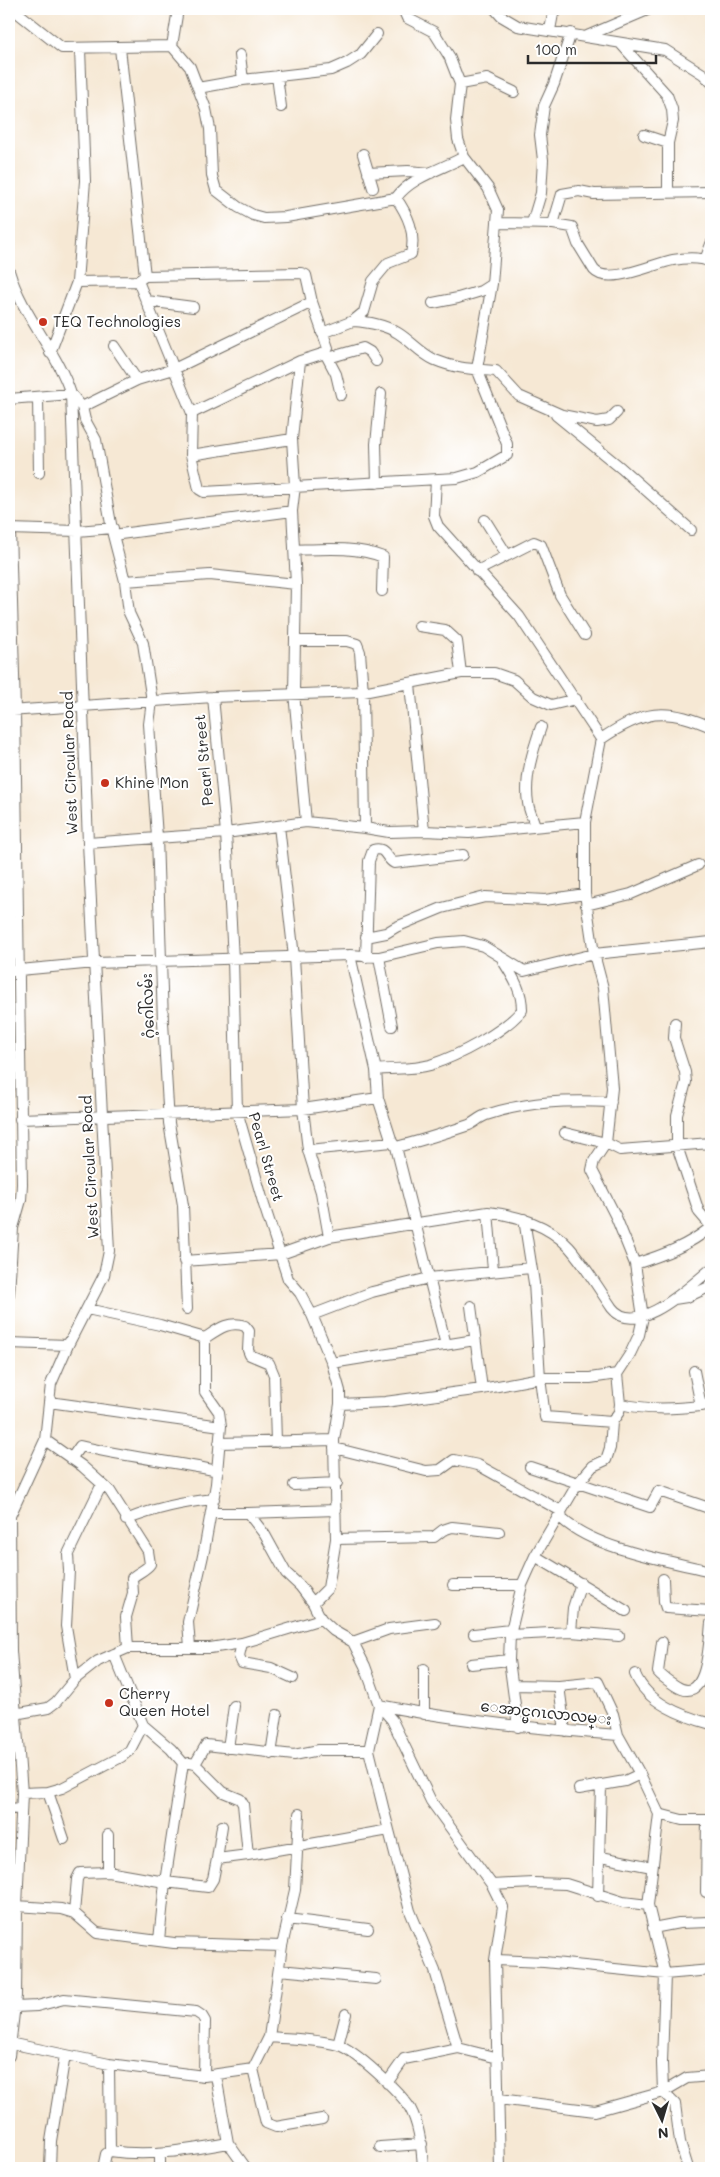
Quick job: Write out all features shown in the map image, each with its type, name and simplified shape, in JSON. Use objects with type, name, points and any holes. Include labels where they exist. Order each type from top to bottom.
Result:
[{"type":"street","points":[[13,9],[60,46],[80,49],[172,46]]},
{"type":"street","points":[[178,9],[172,46],[190,67],[206,109],[210,128],[212,176],[216,190],[253,215],[264,218],[286,217],[396,198]]},
{"type":"street","points":[[120,48],[141,278],[147,301],[192,413],[191,455],[199,489],[204,492],[456,478],[478,472],[507,455],[507,444],[477,369],[492,284],[498,210],[488,188],[464,157],[458,139],[456,120],[460,84],[449,56],[434,32],[407,18],[403,9]]},
{"type":"street","points":[[495,9],[501,16],[518,26],[571,33],[621,44],[665,50],[711,82]]},
{"type":"street","points":[[550,30],[553,14],[559,9]]},
{"type":"street","points":[[587,36],[650,9]]},
{"type":"street","points":[[532,223],[540,193],[543,160],[540,135],[544,106],[554,84],[571,33]]},
{"type":"street","points":[[198,88],[244,80],[331,70],[361,54],[377,34]]},
{"type":"street","points":[[621,44],[666,95],[672,109],[673,121],[668,143],[668,193]]},
{"type":"street","points":[[50,353],[77,282],[85,180],[80,49]]},
{"type":"street","points":[[240,55],[244,80]]},
{"type":"street","points":[[277,76],[282,107]]},
{"type":"street","points":[[460,84],[488,79],[514,92]]},
{"type":"street","points":[[644,136],[668,143]]},
{"type":"street","points":[[363,154],[373,188]]},
{"type":"street","points":[[396,198],[400,191],[464,157]]},
{"type":"street","points":[[368,173],[408,171],[431,173]]},
{"type":"street","points":[[552,224],[562,194],[579,191],[594,194],[711,192]]},
{"type":"street","points":[[322,333],[353,321],[364,312],[373,281],[388,263],[410,254],[413,243],[411,227],[404,209],[396,198]]},
{"type":"street","points":[[498,223],[552,224],[572,227],[578,244],[598,274],[610,276],[671,260],[708,261],[711,244]]},
{"type":"street","name":"West Circular Road","points":[[9,271],[23,307],[66,380],[71,394],[88,843],[96,963],[109,1251],[104,1275],[68,1345],[51,1384],[45,1440],[11,1506],[9,1583],[12,1714],[22,1793],[14,1860],[17,1906],[15,2007],[9,2056]]},
{"type":"street","points":[[77,282],[301,273],[306,275],[312,302],[328,348],[327,356],[336,374],[341,395]]},
{"type":"street","points":[[434,303],[481,291],[492,284]]},
{"type":"street","points":[[147,301],[193,307]]},
{"type":"street","points":[[82,407],[137,380],[174,369],[312,302]]},
{"type":"street","points":[[353,321],[374,323],[397,332],[418,350],[456,368],[496,371],[519,396],[551,411],[597,422],[608,420],[617,412]]},
{"type":"street","points":[[114,346],[137,380]]},
{"type":"street","points":[[192,413],[300,361],[363,348],[370,352],[376,361]]},
{"type":"street","points":[[300,361],[292,439],[295,486],[292,511],[296,584],[294,693],[306,822]]},
{"type":"street","points":[[9,398],[71,394]]},
{"type":"street","name":"ဂံ့ဂေါ်လမ်း","points":[[71,394],[82,407],[85,420],[96,440],[113,532],[125,581],[129,613],[145,651],[152,702],[149,724],[157,836],[163,1022],[169,1114],[183,1205],[187,1309]]},
{"type":"street","points":[[377,483],[376,444],[381,394]]},
{"type":"street","points":[[38,397],[39,473]]},
{"type":"street","points":[[551,411],[621,468],[691,530]]},
{"type":"street","points":[[191,455],[292,439]]},
{"type":"street","points":[[436,480],[435,521],[477,571],[519,616],[602,739]]},
{"type":"street","points":[[9,1294],[13,1228],[21,1200],[20,1119],[13,970],[9,529],[113,532],[292,511]]},
{"type":"street","points":[[485,520],[507,555]]},
{"type":"street","points":[[477,571],[534,542],[541,545],[560,595],[586,635]]},
{"type":"street","points":[[294,550],[334,549],[372,553],[383,557],[382,591]]},
{"type":"street","points":[[125,581],[210,575],[296,584]]},
{"type":"street","points":[[419,626],[446,630],[457,641],[461,673]]},
{"type":"street","points":[[295,641],[346,641],[357,644],[360,652],[363,692],[365,828]]},
{"type":"street","points":[[12,711],[213,696],[363,692],[461,673],[494,673],[514,680],[533,697],[551,705],[576,699]]},
{"type":"street","points":[[410,684],[424,830]]},
{"type":"street","name":"Pearl Street","points":[[213,696],[226,833],[233,959],[237,1111],[288,1279],[300,1293],[312,1315],[332,1363],[340,1391],[334,1444],[336,1538],[328,1588],[313,1603]]},
{"type":"street","points":[[518,1727],[514,1685],[509,1660],[510,1632],[522,1585],[535,1556],[578,1483],[594,1466],[606,1460],[610,1448],[612,1422],[620,1412],[616,1374],[630,1354],[644,1317],[635,1264],[616,1217],[592,1170],[594,1161],[606,1143],[612,1088],[603,988],[594,954],[586,905],[585,822],[602,739],[624,724],[645,715],[675,714],[692,718],[711,727]]},
{"type":"street","points":[[535,826],[528,803],[528,781],[541,727]]},
{"type":"street","points":[[88,843],[157,836],[226,833],[306,822],[389,832],[424,830],[469,833],[585,822]]},
{"type":"street","points":[[278,826],[294,956],[303,1108],[308,1150],[321,1192],[329,1237]]},
{"type":"street","points":[[366,956],[368,861],[373,850],[379,848],[384,850],[394,863],[463,855]]},
{"type":"street","points":[[586,905],[630,894],[698,866]]},
{"type":"street","points":[[366,937],[386,933],[442,908],[476,898],[545,900],[585,894]]},
{"type":"street","points":[[13,970],[96,963],[294,956],[350,955],[380,957],[438,943],[464,941],[483,946],[503,960],[524,971],[594,954],[711,942]]},
{"type":"street","points":[[350,955],[376,1070],[378,1098],[394,1145],[416,1222],[446,1345]]},
{"type":"street","points":[[380,957],[392,1026]]},
{"type":"street","points":[[376,1070],[429,1065],[478,1043],[508,1025],[522,1010],[522,998],[519,986],[503,960]]},
{"type":"street","points":[[635,1264],[681,1248],[697,1239],[711,1227],[698,1212],[677,1146],[677,1115],[686,1082],[686,1072],[674,1038],[676,1023]]},
{"type":"street","points":[[20,1119],[303,1108],[378,1098]]},
{"type":"street","points":[[308,1150],[394,1145],[421,1141],[472,1124],[484,1115],[536,1103],[566,1100],[611,1102]]},
{"type":"street","points":[[565,1133],[606,1143],[620,1150],[711,1143]]},
{"type":"street","points":[[184,1261],[281,1254],[329,1237],[488,1212],[511,1215],[524,1220],[549,1232],[568,1246],[617,1314],[625,1319],[644,1317],[673,1299],[711,1269]]},
{"type":"street","points":[[488,1212],[493,1270]]},
{"type":"street","points":[[524,1220],[534,1283],[540,1378],[545,1417],[612,1422]]},
{"type":"street","points":[[312,1315],[372,1292],[429,1278],[493,1270],[531,1268]]},
{"type":"street","points":[[673,1299],[687,1297],[711,1286]]},
{"type":"street","points":[[471,1306],[482,1389]]},
{"type":"street","points":[[87,1309],[160,1325],[205,1338],[231,1324],[245,1326],[249,1331],[248,1350],[250,1355],[269,1363],[274,1375],[276,1442]]},
{"type":"street","points":[[190,1647],[188,1622],[214,1498],[221,1426],[219,1412],[205,1392],[205,1338]]},
{"type":"street","points":[[332,1363],[475,1340]]},
{"type":"street","points":[[9,1343],[68,1345]]},
{"type":"street","points":[[620,1404],[663,1410],[706,1405],[694,1371]]},
{"type":"street","points":[[340,1404],[385,1402],[482,1389],[540,1378],[590,1378],[616,1374]]},
{"type":"street","points":[[49,1402],[221,1426]]},
{"type":"street","points":[[45,1440],[110,1491],[126,1520],[148,1551],[150,1564],[132,1578],[133,1593],[126,1617],[128,1648]]},
{"type":"street","points":[[220,1443],[334,1444],[426,1471],[440,1470],[454,1460],[466,1461],[478,1465],[561,1511]]},
{"type":"street","points":[[71,1459],[80,1446],[115,1454],[218,1471]]},
{"type":"street","points":[[530,1467],[650,1507],[659,1491],[710,1508]]},
{"type":"street","points":[[294,1485],[336,1483]]},
{"type":"street","points":[[76,1679],[66,1626],[68,1554],[102,1484]]},
{"type":"street","points":[[126,1520],[152,1509],[214,1498]]},
{"type":"street","points":[[211,1513],[336,1510]]},
{"type":"street","points":[[561,1511],[562,1519],[570,1527],[604,1544],[711,1571]]},
{"type":"street","points":[[248,1513],[265,1535],[286,1573],[300,1586],[313,1603],[321,1619],[334,1631],[353,1642],[365,1666],[379,1706],[392,1720],[431,1801],[492,1885],[503,1908],[495,1960],[500,2168]]},
{"type":"street","points":[[336,1538],[434,1537],[443,1530],[452,1527],[499,1532]]},
{"type":"street","points":[[535,1556],[626,1611]]},
{"type":"street","points":[[663,1579],[666,1608],[711,1611]]},
{"type":"street","points":[[571,1632],[573,1608],[581,1583]]},
{"type":"street","points":[[453,1585],[522,1585]]},
{"type":"street","points":[[12,1714],[48,1708],[56,1702],[76,1679],[98,1661],[128,1648],[210,1648],[242,1643],[321,1619]]},
{"type":"street","points":[[353,1642],[389,1629],[435,1622]]},
{"type":"street","points":[[662,1642],[658,1672],[661,1676],[687,1691],[694,1689],[707,1680],[711,1623]]},
{"type":"street","points":[[474,1634],[571,1632],[619,1636]]},
{"type":"street","points":[[242,1643],[239,1656],[242,1663],[271,1668],[293,1678]]},
{"type":"street","points":[[114,1654],[143,1725],[172,1749],[183,1763],[165,1882],[159,1940]]},
{"type":"street","points":[[471,1664],[509,1660]]},
{"type":"street","points":[[424,1669],[424,1714]]},
{"type":"street","points":[[635,1674],[639,1684],[648,1695],[692,1719],[711,1724]]},
{"type":"street","points":[[514,1685],[559,1686],[598,1682],[614,1714],[618,1735]]},
{"type":"street","points":[[559,1686],[565,1731]]},
{"type":"street","points":[[228,1748],[234,1706]]},
{"type":"street","points":[[379,1706],[369,1750],[410,1911],[435,1971],[458,2048]]},
{"type":"street","name":"ေအာင္မဂၤလာလမ္း","points":[[379,1706],[518,1727],[618,1735],[640,1774],[659,1814]]},
{"type":"street","points":[[271,1754],[277,1715]]},
{"type":"street","points":[[22,1793],[48,1792],[62,1788],[121,1757],[130,1750],[143,1725]]},
{"type":"street","points":[[195,1764],[206,1746],[294,1755],[319,1750],[369,1750]]},
{"type":"street","points":[[183,1763],[195,1764],[221,1791],[240,1799],[243,1804],[248,1855]]},
{"type":"street","points":[[579,1789],[625,1781],[640,1774]]},
{"type":"street","points":[[598,1896],[600,1786]]},
{"type":"street","points":[[48,1792],[64,1840]]},
{"type":"street","points":[[9,1809],[21,1808]]},
{"type":"street","points":[[299,1814],[294,1890],[282,1946],[269,2038],[253,2069],[266,2123],[276,2127],[322,2119]]},
{"type":"street","points":[[688,2168],[680,2142],[676,2104],[663,2092],[665,1974],[648,1905],[659,1814],[682,1820],[709,1820],[706,1892]]},
{"type":"street","points":[[74,1913],[77,1879],[80,1873],[108,1872],[208,1887],[213,1879],[222,1826]]},
{"type":"street","points":[[217,1858],[248,1855],[298,1844],[389,1830]]},
{"type":"street","points":[[108,1834],[108,1872]]},
{"type":"street","points":[[600,1857],[652,1867]]},
{"type":"street","points":[[492,1885],[566,1884],[598,1896],[648,1905]]},
{"type":"street","points":[[17,1906],[61,1909],[74,1913],[97,1933],[159,1940],[282,1946]]},
{"type":"street","points":[[287,1920],[368,1929]]},
{"type":"street","points":[[653,1928],[679,1923],[711,1922]]},
{"type":"street","points":[[495,1960],[544,1962],[665,1974],[711,1970]]},
{"type":"street","points":[[279,1970],[376,1978]]},
{"type":"street","points":[[15,2007],[37,2006],[64,1999],[196,2012],[205,2021],[204,2076]]},
{"type":"street","points":[[338,2045],[346,2014]]},
{"type":"street","points":[[269,2038],[302,2039],[338,2045],[348,2049],[387,2083],[410,2109],[422,2144],[423,2168]]},
{"type":"street","points":[[10,2043],[109,2064],[204,2076],[216,2076],[253,2069]]},
{"type":"street","points":[[387,2083],[404,2059],[458,2048],[498,2058]]},
{"type":"street","points":[[50,2168],[51,2141],[65,2055]]},
{"type":"street","points":[[103,2168],[106,2154],[110,2151],[109,2064]]},
{"type":"street","points":[[216,2076],[228,2143],[246,2168]]},
{"type":"street","points":[[499,2099],[594,2111],[663,2092],[687,2078],[711,2076]]},
{"type":"street","points":[[110,2151],[133,2154],[160,2153],[228,2143]]},
{"type":"street","points":[[380,2147],[422,2144]]},
{"type":"street","points":[[160,2153],[160,2168]]},
{"type":"shaded area","points":[[9,1867],[11,1867],[9,1950]]},
{"type":"place","name":"TEQ Technologies","points":[[43,322]]},
{"type":"place","name":"Khine Mon","points":[[105,783]]},
{"type":"place","name":"Cherry Queen Hotel","points":[[109,1703]]}]
